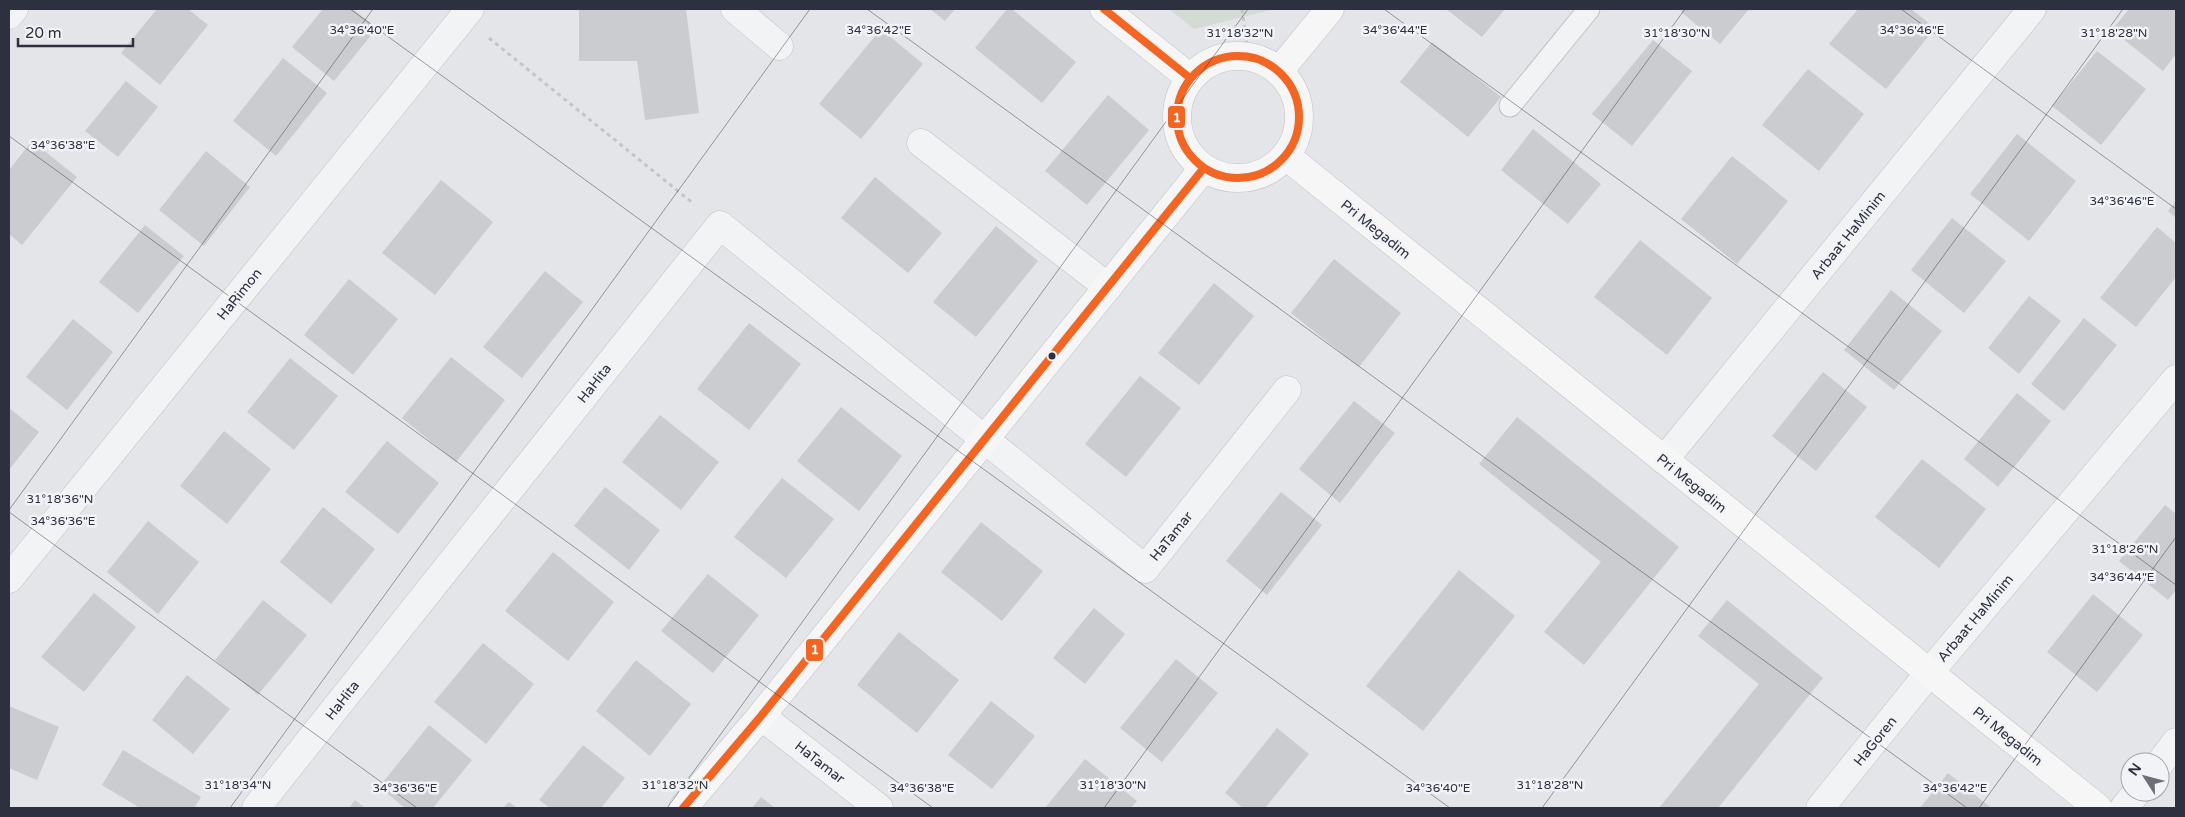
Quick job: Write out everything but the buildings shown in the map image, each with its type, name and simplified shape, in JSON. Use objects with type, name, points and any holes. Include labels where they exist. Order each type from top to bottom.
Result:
[{"type":"street","points":[[9,15],[14,9]]},
{"type":"street","points":[[735,9],[779,46]]},
{"type":"street","points":[[1104,9],[1190,78]]},
{"type":"street","points":[[1279,71],[1330,9]]},
{"type":"street","name":"Arbaat HaMinim","points":[[1664,460],[2032,9]]},
{"type":"street","name":"HaRimon","points":[[9,579],[462,12]]},
{"type":"street","points":[[1232,56],[1248,57],[1259,59],[1279,71],[1291,85],[1298,103],[1300,122],[1296,140],[1286,156],[1272,169],[1256,177],[1238,180],[1219,177],[1203,169],[1188,155],[1179,137],[1176,116],[1180,96],[1190,78],[1202,68],[1216,60],[1232,56]]},
{"type":"street","points":[[921,143],[1108,287]]},
{"type":"street","name":"Pri Megadim","points":[[1286,156],[2098,808]]},
{"type":"street","points":[[683,808],[761,716],[1203,169]]},
{"type":"street","points":[[720,225],[984,440]]},
{"type":"street","name":"HaHita","points":[[256,808],[720,225]]},
{"type":"street","name":"Arbaat HaMinim","points":[[1929,673],[2176,379]]},
{"type":"street","name":"HaTamar","points":[[984,440],[1145,569],[1287,390]]},
{"type":"street","name":"HaGoren","points":[[1820,808],[1929,673]]},
{"type":"street","name":"HaTamar","points":[[761,716],[879,808]]},
{"type":"street","points":[[2168,752],[2176,742]]},
{"type":"lane","points":[[1510,106],[1590,9]]},
{"type":"path","points":[[1242,9],[1248,57]]},
{"type":"path","points":[[462,12],[720,225]]},
{"type":"shaded area","points":[[1169,9],[1274,9],[1194,29]]},
{"type":"transit line","name":"1","points":[[1104,9],[1190,78]]},
{"type":"transit line","name":"1","points":[[1238,56],[1262,60],[1281,74],[1295,93],[1299,117],[1295,141],[1281,160],[1262,174],[1238,178],[1214,174],[1195,160],[1181,141],[1177,117],[1181,93],[1195,74],[1214,60],[1238,56]]},
{"type":"transit line","name":"1","points":[[683,808],[761,716],[1203,169]]}]
